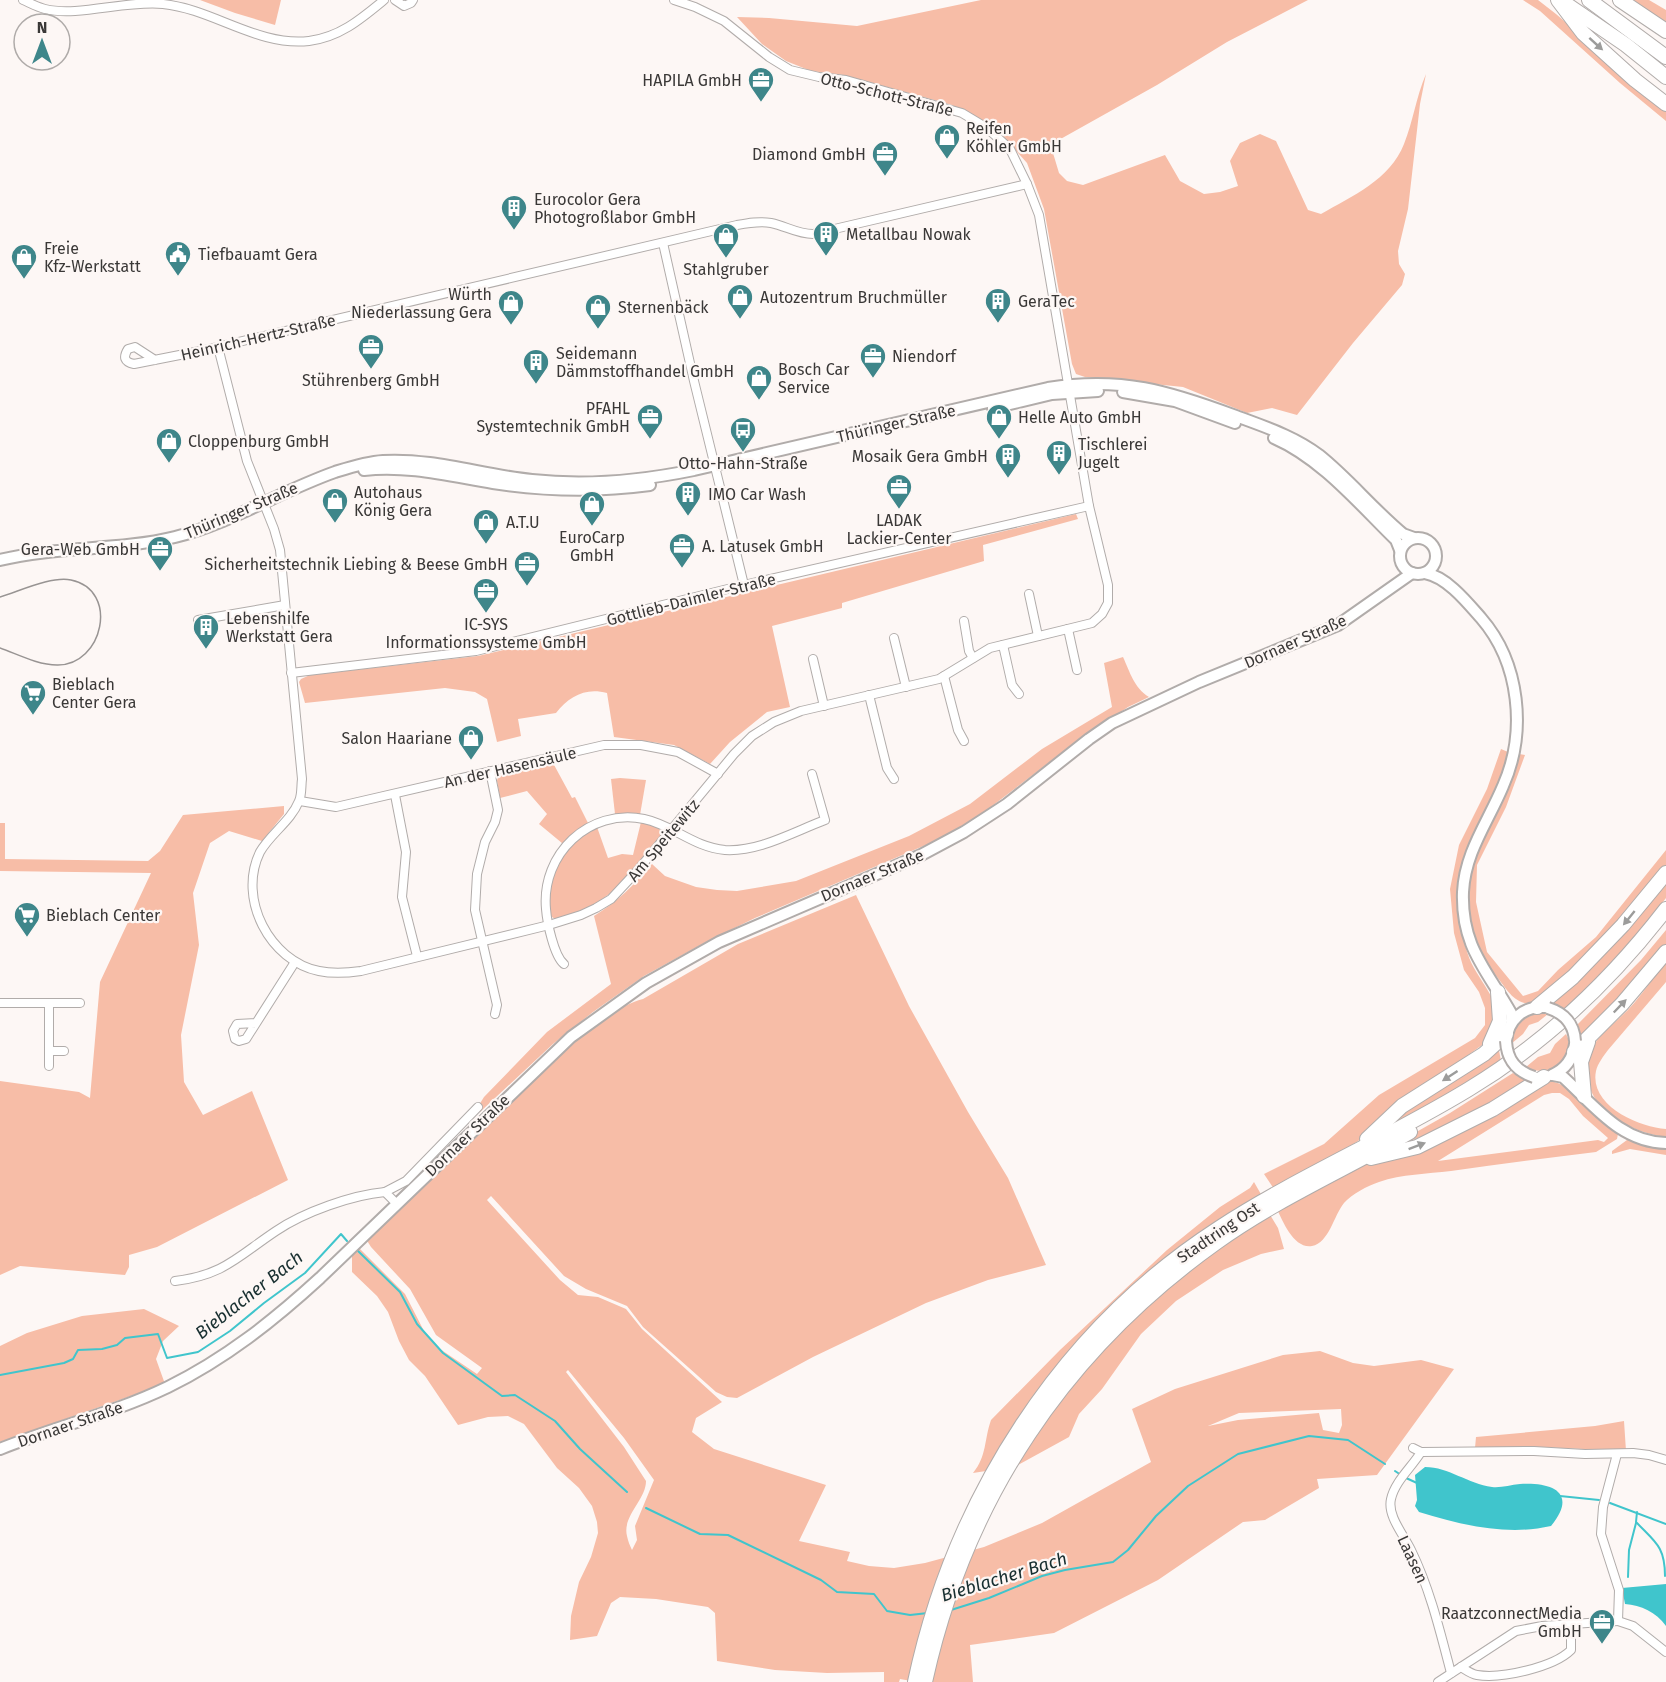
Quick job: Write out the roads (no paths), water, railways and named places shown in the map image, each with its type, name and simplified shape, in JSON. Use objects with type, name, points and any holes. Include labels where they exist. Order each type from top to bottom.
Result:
[{"type":"highway","points":[[1559,0],[1626,45],[1666,76]]},
{"type":"highway","points":[[1559,0],[1583,33],[1635,80],[1666,104]]},
{"type":"highway","points":[[1589,0],[1666,57]]},
{"type":"highway","points":[[1620,0],[1666,31]]},
{"type":"highway","points":[[1537,1008],[1573,977],[1623,925],[1666,873]]},
{"type":"highway","name":"Stadtring Ost","points":[[1357,1156],[1471,1088],[1538,1040],[1611,972],[1666,909]]},
{"type":"highway","name":"Stadtring Ost","points":[[925,1682],[941,1619],[968,1545],[984,1510],[1044,1393],[1094,1334],[1151,1279],[1217,1229],[1287,1187],[1357,1156],[1478,1092],[1543,1045],[1577,1016],[1617,976],[1666,920]]},
{"type":"highway","points":[[1573,1052],[1622,1004],[1666,952]]},
{"type":"highway","points":[[1484,1054],[1495,1036],[1500,1021],[1498,992]]},
{"type":"highway","points":[[1357,1156],[1402,1106],[1484,1054],[1508,1032]]},
{"type":"highway","points":[[1584,1096],[1581,1062],[1590,1037]]},
{"type":"highway","points":[[1357,1156],[1417,1147],[1493,1109],[1544,1076]]},
{"type":"highway","name":"Stadtring Ost","points":[[915,1682],[931,1614],[958,1541],[988,1479],[1022,1433]]},
{"type":"main road","name":"Thüringer Straße","points":[[0,560],[177,537],[337,471],[401,468],[455,472],[530,488],[595,490],[656,484],[716,468],[1068,388],[1120,384],[1150,388],[1187,398],[1289,436],[1320,456],[1395,527],[1414,538]]},
{"type":"main road","name":"Thüringer Straße","points":[[1068,388],[1153,396],[1285,442],[1324,471],[1396,540],[1400,556]]},
{"type":"main road","points":[[1455,590],[1434,575],[1412,573],[1403,566],[1400,556],[1406,542],[1414,538],[1427,539],[1432,543],[1436,561],[1455,590],[1485,622],[1495,637],[1506,660],[1516,700],[1516,733],[1511,766],[1504,786],[1475,841],[1464,883],[1465,919],[1472,944],[1481,967],[1511,1013],[1508,1054],[1513,1064],[1522,1072],[1563,1077],[1609,1122],[1628,1133],[1646,1140],[1666,1143]]},
{"type":"main road","name":"Dornaer Straße","points":[[1380,594],[1400,567],[1400,556]]},
{"type":"main road","points":[[1425,573],[1436,561]]},
{"type":"main road","name":"Dornaer Straße","points":[[0,1449],[129,1404],[166,1388],[203,1369],[245,1342],[284,1311],[571,1037],[655,978],[718,942],[921,855],[964,832],[1007,804],[1112,723],[1199,682],[1338,625],[1412,573]]},
{"type":"main road","points":[[1498,992],[1537,1008],[1559,1012],[1568,1020],[1573,1030],[1570,1072],[1584,1096]]},
{"type":"main road","points":[[1508,1032],[1537,1008]]},
{"type":"main road","points":[[1544,1076],[1562,1070],[1573,1052]]},
{"type":"street","points":[[23,0],[45,9],[72,11],[138,3],[164,4],[195,11],[279,41],[308,41],[330,37],[351,27],[384,0]]},
{"type":"street","points":[[395,0],[404,6],[413,0]]},
{"type":"street","name":"Otto-Schott-Straße","points":[[674,0],[724,21],[789,70],[846,80],[962,113],[987,128],[1010,149],[1039,215],[1089,506]]},
{"type":"street","name":"Heinrich-Hertz-Straße","points":[[155,360],[757,222],[772,223],[801,234],[813,234],[1027,184]]},
{"type":"street","points":[[663,243],[744,585]]},
{"type":"street","points":[[218,347],[247,461],[277,540],[302,779],[300,801]]},
{"type":"street","name":"Gottlieb-Daimler-Straße","points":[[291,673],[476,651],[744,585],[1089,506]]},
{"type":"street","name":"Am Speitewitz","points":[[300,801],[261,852],[254,878],[253,899],[266,933],[280,950],[295,962],[318,971],[337,974],[360,971],[549,925],[581,915],[611,899],[752,736],[774,722],[801,711],[939,679],[990,648],[1092,623],[1102,614],[1108,603],[1108,585],[1089,506]]},
{"type":"street","points":[[1029,594],[1038,636]]},
{"type":"street","points":[[198,620],[285,605]]},
{"type":"street","points":[[964,621],[969,651],[973,658]]},
{"type":"street","points":[[1068,629],[1077,670]]},
{"type":"street","points":[[894,638],[906,687]]},
{"type":"street","points":[[1003,645],[1012,685],[1019,694]]},
{"type":"street","points":[[813,659],[824,706]]},
{"type":"street","points":[[944,676],[958,730],[964,741]]},
{"type":"street","points":[[870,695],[887,768],[894,779]]},
{"type":"street","name":"An der Hasensäule","points":[[300,801],[336,807],[604,745],[640,744],[678,752],[718,774]]},
{"type":"street","points":[[490,771],[498,810],[485,842],[477,874],[475,910],[497,1005],[495,1014]]},
{"type":"street","points":[[564,964],[558,960],[549,925],[545,896],[548,876],[563,849],[582,831],[614,818],[631,817],[659,824],[708,847],[738,850],[755,847],[825,820],[812,774]]},
{"type":"street","points":[[395,795],[406,852],[402,897],[417,956]]},
{"type":"street","points":[[256,1023],[295,962]]},
{"type":"street","points":[[0,1003],[80,1003]]},
{"type":"street","points":[[49,1004],[49,1066]]},
{"type":"street","points":[[49,1051],[64,1051]]},
{"type":"street","name":"Dornaer Straße","points":[[175,1281],[199,1278],[229,1266],[278,1229],[329,1205],[385,1192],[406,1181],[478,1107]]},
{"type":"street","points":[[385,1192],[396,1203]]},
{"type":"street","points":[[1413,1448],[1421,1452],[1534,1451],[1649,1455],[1666,1460]]},
{"type":"street","name":"Laasen","points":[[1421,1452],[1394,1490],[1390,1505],[1428,1592],[1451,1673]]},
{"type":"street","points":[[1617,1454],[1603,1507],[1601,1534],[1619,1590],[1618,1621]]},
{"type":"street","points":[[1438,1682],[1516,1631],[1542,1626],[1618,1621],[1633,1626],[1666,1652]]},
{"type":"street","points":[[1461,1667],[1474,1675],[1490,1676],[1507,1674],[1564,1657],[1572,1650],[1571,1624]]},
{"type":"water","points":[[1425,1467],[1442,1470],[1492,1487],[1520,1484],[1543,1485],[1558,1492],[1562,1498],[1559,1515],[1551,1526],[1518,1530],[1484,1528],[1419,1512],[1415,1506],[1417,1500],[1415,1475]]},
{"type":"water","points":[[1666,1584],[1666,1626],[1648,1610],[1625,1604],[1622,1588]]},
{"type":"waterway","name":"Bieblacher Bach","points":[[0,1375],[64,1363],[73,1359],[78,1350],[102,1349],[117,1345],[125,1338],[158,1334],[167,1358],[198,1352],[230,1331],[305,1273],[341,1234],[347,1241]]},
{"type":"waterway","name":"Bieblacher Bach","points":[[357,1250],[400,1292],[417,1324],[443,1353],[502,1396],[515,1395],[555,1421],[580,1449],[627,1492]]},
{"type":"waterway","name":"Bieblacher Bach","points":[[951,1610],[989,1598],[1042,1576],[1113,1562],[1128,1550],[1156,1516],[1188,1486],[1238,1454],[1309,1436],[1348,1440],[1385,1464]]},
{"type":"waterway","name":"Bieblacher Bach","points":[[1395,1471],[1401,1475]]},
{"type":"waterway","name":"Bieblacher Bach","points":[[1406,1478],[1417,1483]]},
{"type":"waterway","name":"Bieblacher Bach","points":[[1560,1496],[1599,1500]]},
{"type":"waterway","name":"Bieblacher Bach","points":[[1610,1503],[1666,1524]]},
{"type":"waterway","name":"Bieblacher Bach","points":[[646,1508],[700,1534],[728,1535],[821,1580],[837,1592],[874,1594],[887,1611],[910,1615],[928,1613]]},
{"type":"waterway","points":[[1637,1512],[1636,1522],[1654,1540],[1661,1551],[1665,1576]]},
{"type":"waterway","points":[[1628,1577],[1629,1550],[1636,1523]]},
{"type":"tram line","points":[[0,597],[45,582],[71,580],[86,587],[96,598],[100,612],[100,627],[95,641],[85,654],[73,662],[57,665],[42,663],[0,648]]},
{"type":"place","name":"HAPILA GmbH","points":[[761,103]]},
{"type":"place","name":"Reifen Köhler GmbH","points":[[947,160]]},
{"type":"place","name":"Diamond GmbH","points":[[885,177]]},
{"type":"place","name":"Eurocolor Gera Photogroßlabor GmbH","points":[[514,231]]},
{"type":"place","name":"Metallbau Nowak","points":[[826,257]]},
{"type":"place","name":"Stahlgruber","points":[[726,259]]},
{"type":"place","name":"Tiefbauamt Gera","points":[[178,277]]},
{"type":"place","name":"Freie Kfz-Werkstatt","points":[[24,280]]},
{"type":"place","name":"Autozentrum Bruchmüller","points":[[740,320]]},
{"type":"place","name":"GeraTec","points":[[998,324]]},
{"type":"place","name":"Würth Niederlassung Gera","points":[[511,326]]},
{"type":"place","name":"Sternenbäck","points":[[598,330]]},
{"type":"place","name":"Stührenberg GmbH","points":[[371,370]]},
{"type":"place","name":"Niendorf","points":[[873,379]]},
{"type":"place","name":"Seidemann Dämmstoffhandel GmbH","points":[[536,385]]},
{"type":"place","name":"Bosch Car Service","points":[[759,401]]},
{"type":"place","name":"PFAHL Systemtechnik GmbH","points":[[650,440]]},
{"type":"place","name":"Helle Auto GmbH","points":[[999,440]]},
{"type":"place","name":"Otto-Hahn-Straße","points":[[743,453]]},
{"type":"place","name":"Cloppenburg GmbH","points":[[169,464]]},
{"type":"place","name":"Tischlerei Jugelt","points":[[1059,476]]},
{"type":"place","name":"Mosaik Gera GmbH","points":[[1008,479]]},
{"type":"place","name":"LADAK Lackier-Center","points":[[899,510]]},
{"type":"place","name":"IMO Car Wash","points":[[688,517]]},
{"type":"place","name":"Autohaus König Gera","points":[[335,524]]},
{"type":"place","name":"EuroCarp GmbH","points":[[592,527]]},
{"type":"place","name":"A.T.U","points":[[486,545]]},
{"type":"place","name":"A. Latusek GmbH","points":[[682,569]]},
{"type":"place","name":"Gera-Web GmbH","points":[[160,572]]},
{"type":"place","name":"Sicherheitstechnik Liebing & Beese GmbH","points":[[527,587]]},
{"type":"place","name":"IC-SYS Informationssysteme GmbH","points":[[486,614]]},
{"type":"place","name":"Lebenshilfe Werkstatt Gera","points":[[206,650]]},
{"type":"place","name":"Bieblach Center Gera","points":[[33,716]]},
{"type":"place","name":"Salon Haariane","points":[[471,761]]},
{"type":"place","name":"Bieblach Center","points":[[27,938]]},
{"type":"place","name":"RaatzconnectMedia GmbH","points":[[1602,1645]]}]
